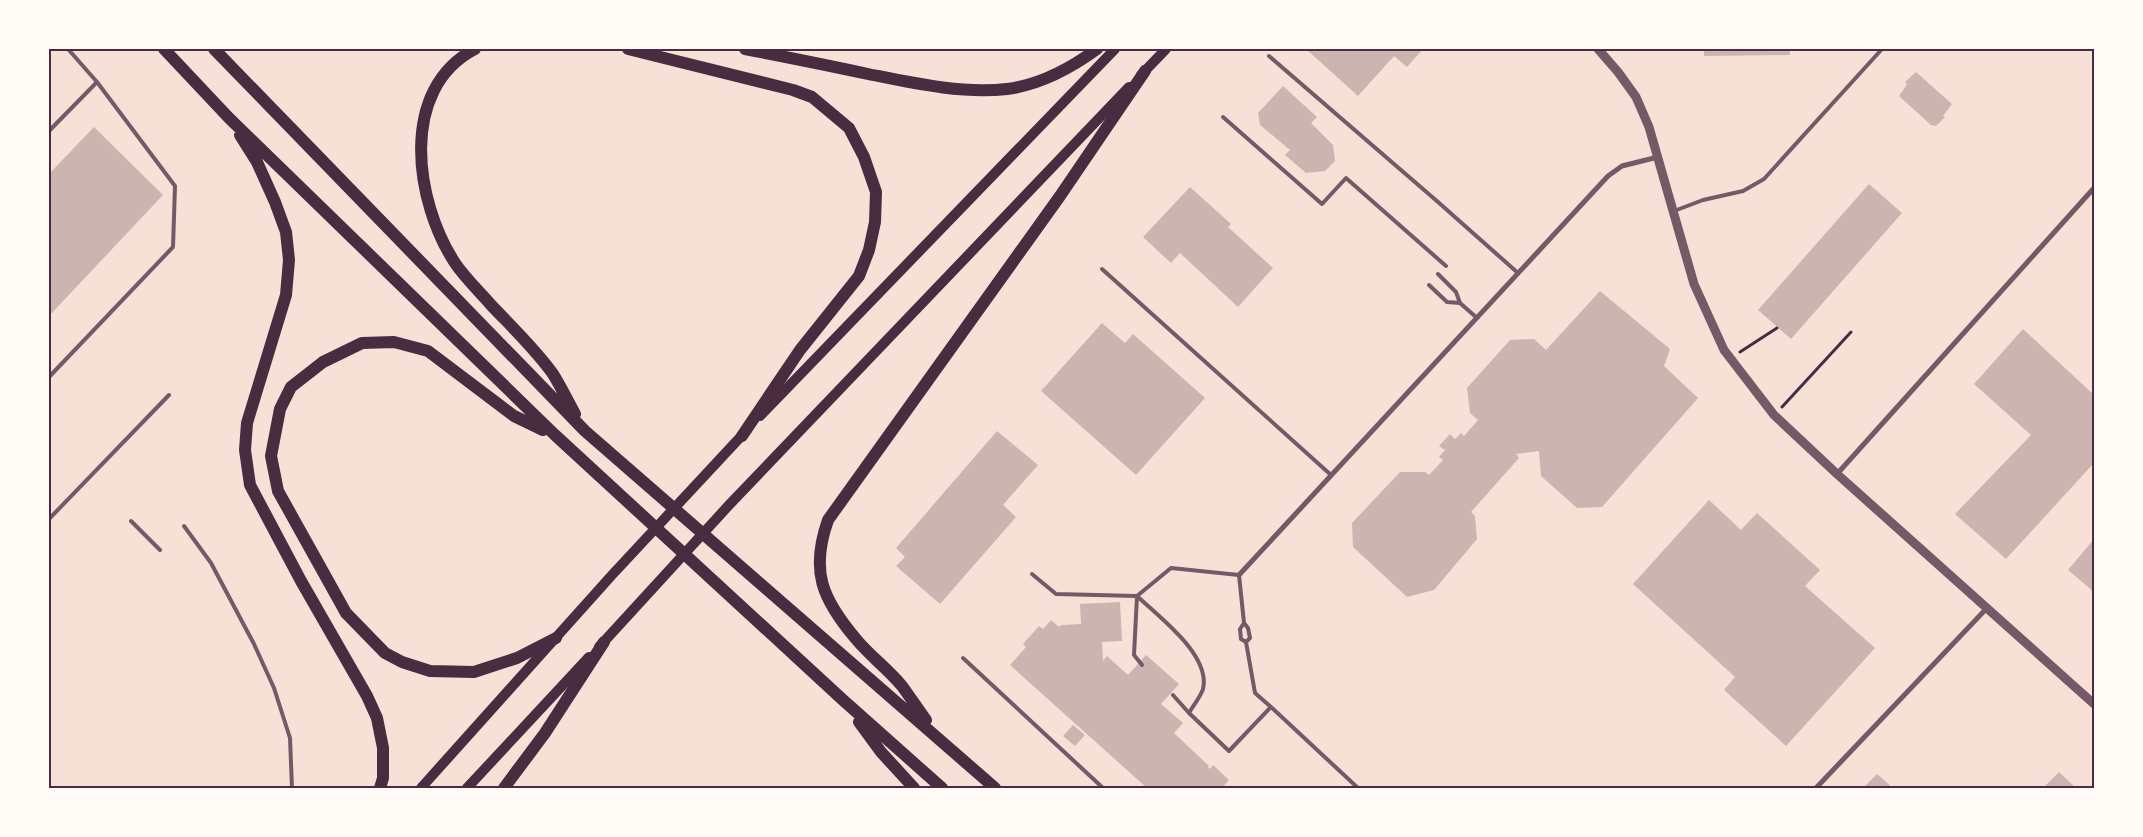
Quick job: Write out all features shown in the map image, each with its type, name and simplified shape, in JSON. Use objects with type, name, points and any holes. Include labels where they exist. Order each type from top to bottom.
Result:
[{"type":"main road","points":[[164,49],[229,118],[555,435],[842,700],[942,788]]},
{"type":"main road","points":[[214,49],[586,431],[940,738],[995,788]]},
{"type":"main road","points":[[474,49],[467,52],[443,75],[429,101],[422,121],[420,157],[428,206],[455,263],[552,373],[586,431]]},
{"type":"main road","points":[[628,49],[793,90],[812,97],[849,128],[864,157],[876,192],[875,222],[869,250],[859,276],[800,350],[742,436]]},
{"type":"main road","points":[[745,49],[916,83],[973,90],[1008,88],[1037,82],[1071,66],[1097,49]]},
{"type":"main road","points":[[421,788],[691,488],[1115,49]]},
{"type":"main road","points":[[468,788],[640,604],[729,505],[1166,49]]},
{"type":"main road","points":[[940,738],[901,685],[856,639],[829,602],[822,584],[818,565],[820,543],[828,520],[1060,196],[1145,71]]},
{"type":"main road","points":[[229,118],[257,162],[275,202],[286,232],[289,260],[286,295],[248,423],[245,450],[250,485],[301,581],[367,696],[377,718],[383,748],[383,778],[380,788]]},
{"type":"main road","points":[[555,435],[514,416],[428,351],[394,342],[362,343],[323,362],[291,387],[280,409],[271,456],[278,491],[346,613],[385,653],[402,662],[430,671],[474,672],[517,658],[556,638]]},
{"type":"main road","points":[[504,788],[545,733],[604,642]]},
{"type":"main road","points":[[842,700],[882,752],[914,788]]},
{"type":"street","points":[[1598,49],[1636,97],[1649,127],[1694,284],[1724,350],[1774,415],[1837,474],[2094,704]]},
{"type":"street","points":[[1240,575],[1608,176],[1622,166],[1658,156]]},
{"type":"street","points":[[1837,474],[2094,188]]},
{"type":"street","points":[[1816,788],[1988,608]]},
{"type":"lane","points":[[49,377],[173,247],[175,186],[96,82],[68,49]]},
{"type":"lane","points":[[1674,211],[1703,200],[1743,191],[1764,179],[1882,49]]},
{"type":"lane","points":[[1269,56],[1518,274]]},
{"type":"lane","points":[[49,131],[96,82]]},
{"type":"lane","points":[[1223,118],[1322,204],[1346,178],[1446,266]]},
{"type":"lane","points":[[1102,269],[1331,475]]},
{"type":"lane","points":[[1438,274],[1456,292],[1460,303],[1477,318]]},
{"type":"lane","points":[[1429,285],[1447,302],[1460,303]]},
{"type":"lane","points":[[49,519],[169,395]]},
{"type":"lane","points":[[131,521],[160,550]]},
{"type":"lane","points":[[184,526],[211,563],[254,644],[274,688],[290,738],[292,788]]},
{"type":"lane","points":[[1032,574],[1056,594],[1137,596],[1171,568],[1240,575],[1244,623],[1248,628],[1250,638],[1246,642]]},
{"type":"lane","points":[[1137,596],[1134,655],[1142,665]]},
{"type":"lane","points":[[1137,596],[1191,648],[1202,672],[1203,689],[1189,713]]},
{"type":"lane","points":[[1244,623],[1240,629],[1241,639],[1246,642],[1255,693],[1358,788]]},
{"type":"lane","points":[[963,658],[1103,788]]},
{"type":"lane","points":[[1174,695],[1189,713],[1229,751],[1271,707]]},
{"type":"path","points":[[1731,358],[1777,328]]},
{"type":"path","points":[[1774,415],[1851,332]]},
{"type":"building","points":[[1306,49],[1423,49],[1407,67],[1394,56],[1358,96]]},
{"type":"building","points":[[1704,49],[1790,49],[1790,55],[1704,56]]},
{"type":"building","points":[[1916,72],[1952,104],[1943,116],[1945,117],[1936,126],[1931,125],[1899,96],[1907,84],[1905,82]]},
{"type":"building","points":[[1283,86],[1317,117],[1311,123],[1333,145],[1335,161],[1325,171],[1306,173],[1285,155],[1290,150],[1260,125],[1258,113]]},
{"type":"building","points":[[94,127],[163,195],[49,316],[49,174]]},
{"type":"building","points":[[1869,184],[1902,213],[1791,339],[1758,310]]},
{"type":"building","points":[[1190,187],[1231,224],[1228,227],[1273,268],[1238,307],[1180,253],[1171,263],[1143,237]]},
{"type":"building","points":[[1600,291],[1670,349],[1664,366],[1698,398],[1602,507],[1577,508],[1541,476],[1539,451],[1516,454],[1519,458],[1471,512],[1475,516],[1477,539],[1434,590],[1407,597],[1353,547],[1352,523],[1400,472],[1425,472],[1429,475],[1443,460],[1439,457],[1445,450],[1439,446],[1450,434],[1455,439],[1461,433],[1464,436],[1478,420],[1470,413],[1467,388],[1510,340],[1534,339],[1546,350]]},
{"type":"building","points":[[1102,323],[1125,343],[1133,334],[1205,398],[1136,475],[1041,391]]},
{"type":"building","points":[[2023,329],[2094,395],[2094,463],[2006,559],[1955,514],[2031,435],[1974,384]]},
{"type":"building","points":[[997,431],[1038,465],[1003,505],[1016,517],[940,604],[896,566],[905,557],[896,548]]},
{"type":"building","points":[[1709,500],[1741,530],[1757,513],[1820,570],[1805,586],[1875,648],[1786,746],[1724,690],[1735,677],[1633,584]]},
{"type":"building","points":[[2094,539],[2094,592],[2068,570]]},
{"type":"building","points":[[1120,602],[1122,641],[1102,642],[1103,661],[1107,656],[1128,675],[1146,655],[1179,684],[1161,704],[1183,723],[1174,733],[1210,769],[1213,765],[1229,780],[1222,788],[1147,788],[1010,665],[1026,647],[1023,644],[1039,626],[1043,629],[1051,620],[1059,627],[1061,625],[1081,624],[1080,604]]},
{"type":"building","points":[[1073,725],[1085,735],[1075,746],[1063,736]]},
{"type":"building","points":[[2059,772],[2076,788],[2043,788]]},
{"type":"building","points":[[1877,774],[1893,788],[1863,788]]}]
